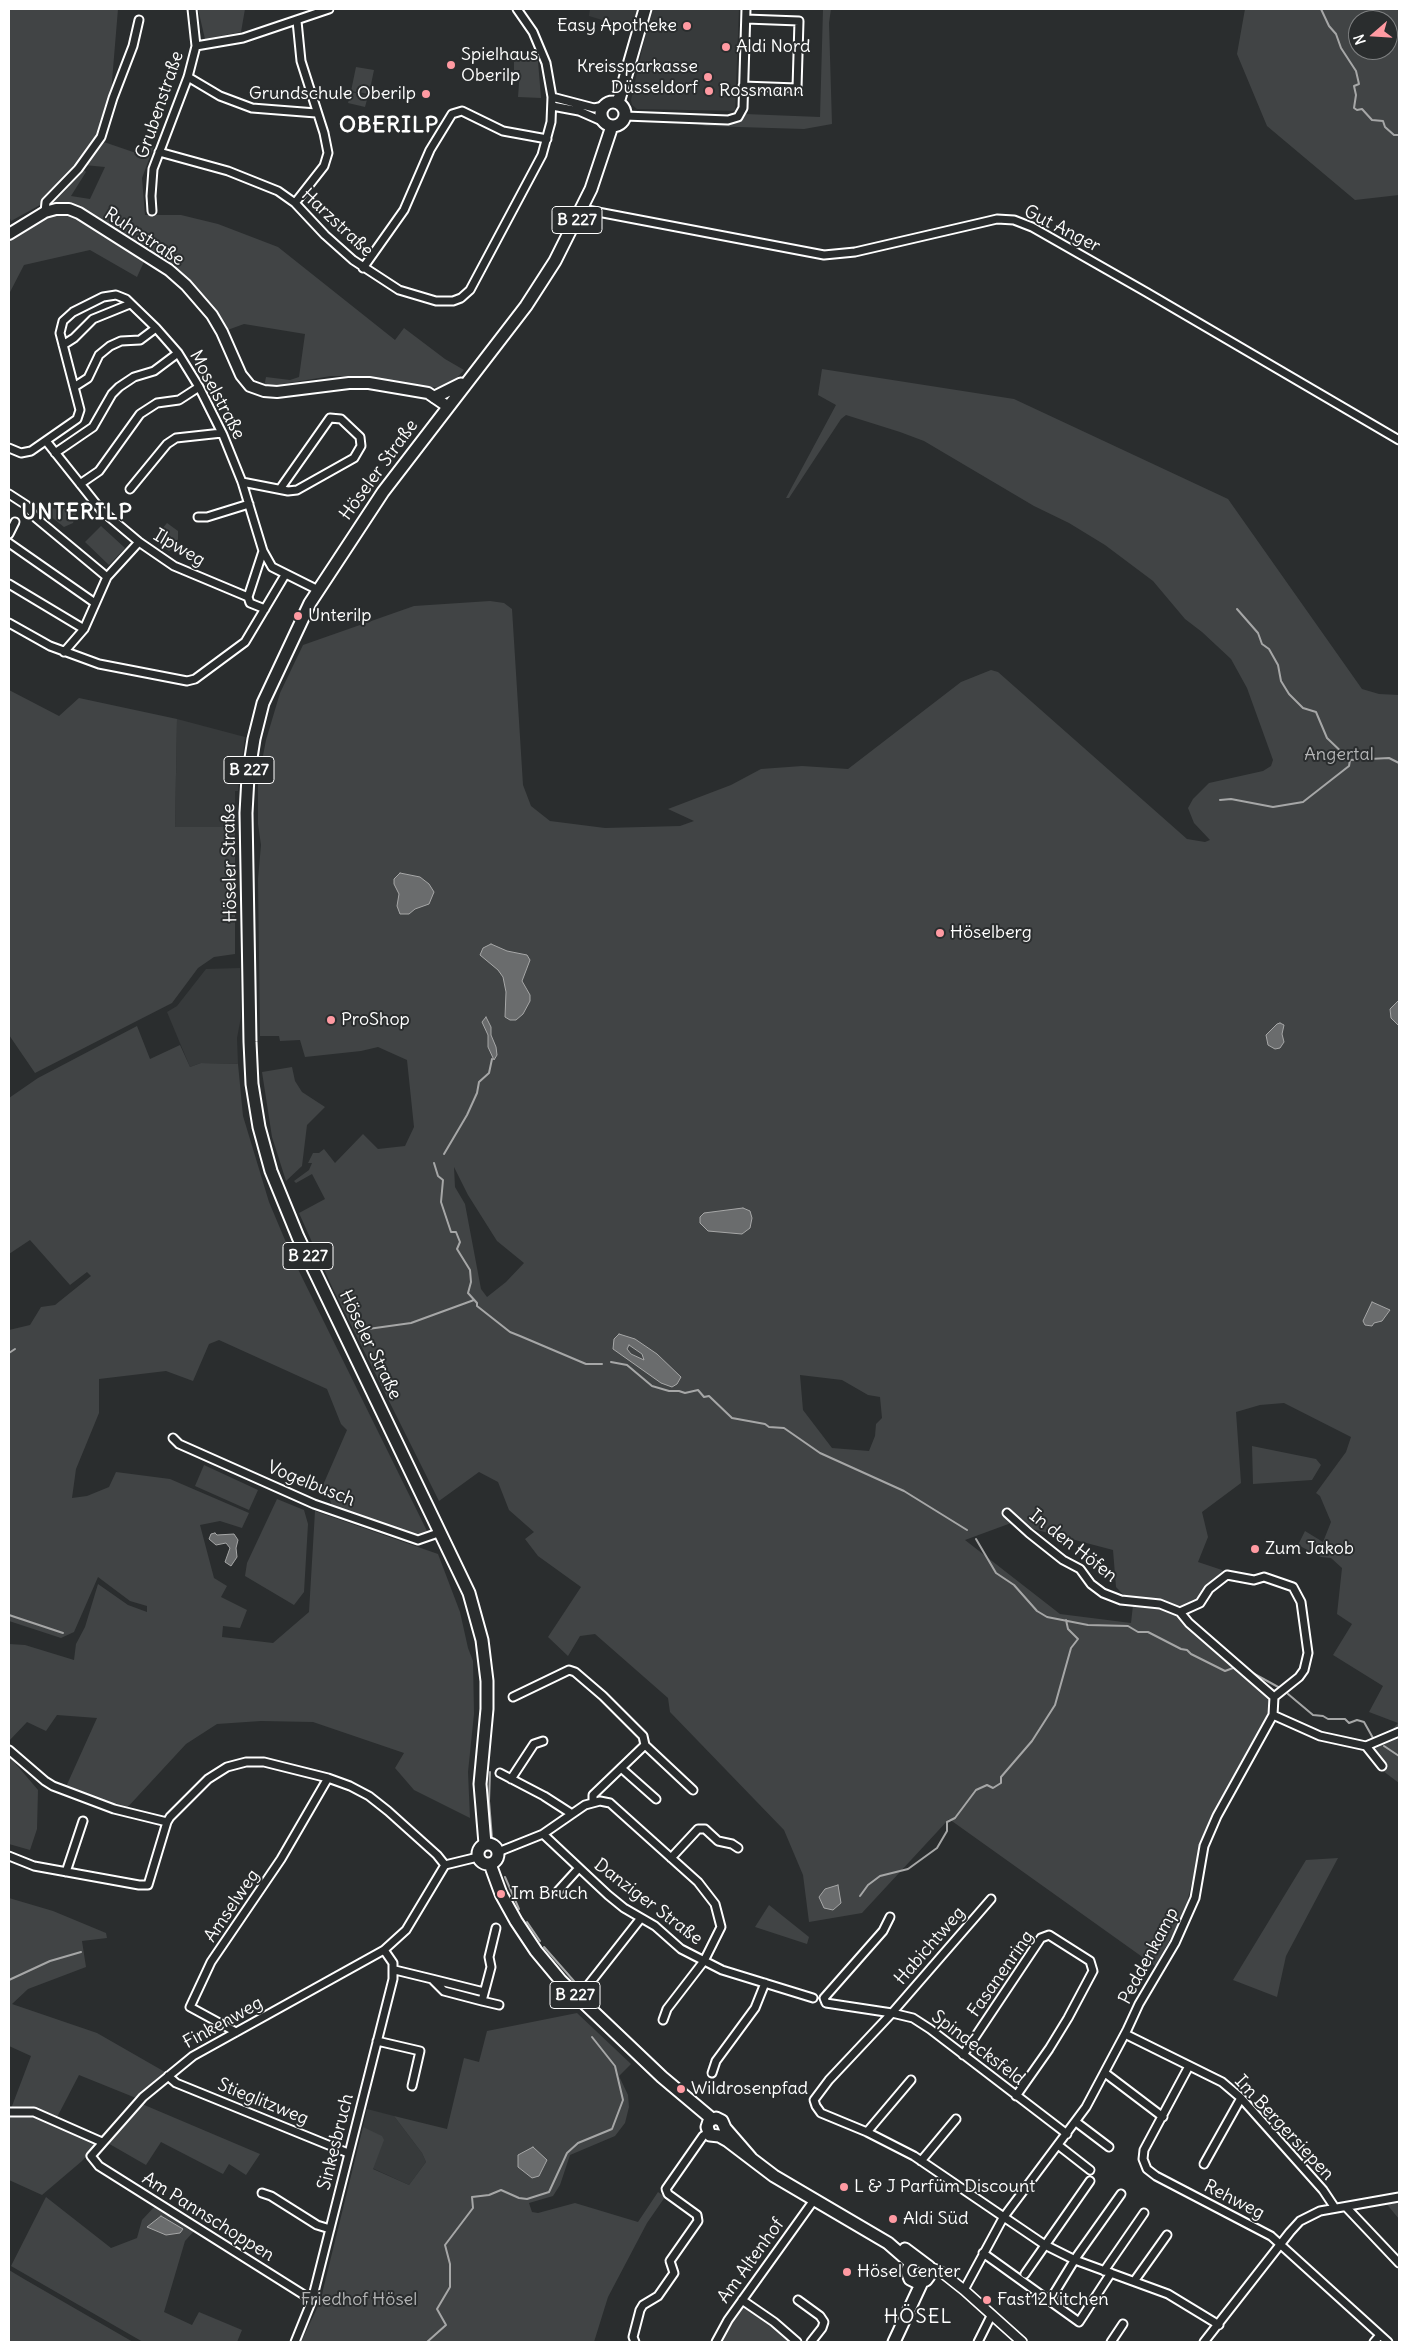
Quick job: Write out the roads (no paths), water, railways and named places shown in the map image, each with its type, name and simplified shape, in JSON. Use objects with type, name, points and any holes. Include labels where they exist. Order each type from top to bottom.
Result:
[{"type":"main road","points":[[618,103],[645,9]]},
{"type":"main road","points":[[609,102],[618,103],[624,108],[625,116],[620,124],[608,124],[601,116],[604,106],[609,102]]},
{"type":"main road","name":"Höseler Straße","points":[[442,1532],[286,1209],[271,1171],[258,1127],[252,1084],[246,813],[248,776],[263,702],[296,630],[318,590],[383,492],[465,382],[526,306],[555,261],[582,209],[600,165],[608,124]]},
{"type":"main road","name":"Ruhrstraße","points":[[9,234],[45,212],[56,209],[69,209],[79,213],[169,270],[186,285],[212,315],[222,332],[241,375],[250,386],[264,391],[277,392],[349,383],[369,383],[428,393],[448,406]]},
{"type":"main road","points":[[435,397],[465,382]]},
{"type":"main road","name":"B 227","points":[[442,1532],[469,1592],[484,1655],[487,1709],[480,1784],[485,1844]]},
{"type":"main road","points":[[485,1844],[493,1845],[498,1852],[497,1860],[490,1864],[483,1863],[478,1857],[479,1848],[485,1844]]},
{"type":"main road","name":"B 227","points":[[490,1864],[501,1894],[516,1921],[548,1966],[578,1998],[690,2102],[714,2128],[774,2176],[888,2243],[902,2247],[915,2262],[923,2261],[924,2277]]},
{"type":"main road","points":[[894,2342],[924,2277],[908,2276],[907,2271],[915,2262]]},
{"type":"street","name":"Grubenstraße","points":[[152,211],[152,184],[159,152],[188,77],[196,46],[192,9]]},
{"type":"street","points":[[196,46],[244,38],[329,9]]},
{"type":"street","name":"Harzstraße","points":[[159,152],[258,182],[295,203],[336,246],[363,268],[399,290],[445,302],[464,296],[470,290],[542,154],[547,139],[552,102],[549,76],[533,32],[516,9]]},
{"type":"street","points":[[625,116],[732,120],[738,117],[742,111],[744,86],[746,9]]},
{"type":"street","points":[[744,86],[797,88],[799,21],[746,19]]},
{"type":"street","points":[[45,212],[46,202],[84,161],[101,137],[112,98],[133,46],[139,20]]},
{"type":"street","points":[[295,203],[324,166],[328,153],[324,132],[300,61],[297,21]]},
{"type":"street","points":[[188,77],[220,96],[252,108],[316,113]]},
{"type":"street","points":[[552,102],[594,108],[604,106]]},
{"type":"street","points":[[552,102],[608,124]]},
{"type":"street","points":[[363,268],[404,210],[436,139],[448,119],[456,111],[471,114],[503,131],[547,139]]},
{"type":"street","name":"Gut Anger","points":[[582,209],[824,254],[855,252],[997,219],[1014,220],[1032,227],[1146,292],[1399,440]]},
{"type":"street","name":"Moselstraße","points":[[9,448],[21,454],[31,451],[77,419],[80,410],[60,328],[63,321],[73,312],[90,302],[116,295],[130,304],[156,328],[178,353],[199,387],[222,433],[242,482],[263,551],[272,567],[318,590]]},
{"type":"street","points":[[63,345],[74,338],[92,319],[130,304]]},
{"type":"street","points":[[74,386],[88,378],[100,355],[110,346],[121,341],[140,340],[156,328]]},
{"type":"street","points":[[54,454],[93,427],[112,394],[119,387],[134,378],[154,371],[178,353]]},
{"type":"street","points":[[80,484],[99,471],[140,414],[157,403],[179,400],[199,387]]},
{"type":"street","points":[[242,482],[280,489],[297,490],[354,458],[361,446],[360,437],[341,419],[330,418],[280,489]]},
{"type":"street","points":[[130,489],[167,444],[176,438],[222,433]]},
{"type":"street","name":"Ilpweg","points":[[46,441],[54,454],[102,510],[139,542],[182,570],[248,597]]},
{"type":"street","points":[[9,494],[26,505],[36,518],[107,577]]},
{"type":"street","points":[[198,517],[207,517],[249,504]]},
{"type":"street","points":[[9,534],[15,522]]},
{"type":"street","points":[[9,542],[95,603]]},
{"type":"street","points":[[64,652],[84,629],[107,577],[139,542]]},
{"type":"street","points":[[263,551],[248,597],[250,603],[265,609]]},
{"type":"street","points":[[9,623],[64,652],[99,664],[187,681],[195,678],[245,642],[286,575]]},
{"type":"street","points":[[9,584],[84,629]]},
{"type":"street","name":"Vogelbusch","points":[[172,1438],[192,1450],[335,1512],[418,1540],[442,1532]]},
{"type":"street","name":"In den Höfen","points":[[1007,1513],[1063,1560],[1080,1569],[1091,1584],[1103,1593],[1121,1600],[1160,1604],[1180,1612],[1189,1623],[1274,1697]]},
{"type":"street","points":[[1180,1612],[1200,1603],[1209,1589],[1227,1575],[1254,1580],[1264,1577],[1293,1587],[1301,1602],[1308,1653],[1304,1670],[1274,1697],[1273,1714],[1320,1736],[1366,1746],[1399,1732]]},
{"type":"street","points":[[513,1697],[569,1670],[575,1672],[634,1726],[643,1736],[645,1745],[693,1790]]},
{"type":"street","name":"Peddenkamp","points":[[964,2290],[1003,2218],[1076,2122],[1105,2072],[1139,2004],[1176,1943],[1195,1898],[1208,1838],[1236,1780],[1273,1714]]},
{"type":"street","points":[[511,1779],[534,1744],[543,1741]]},
{"type":"street","points":[[592,1802],[594,1795],[645,1745]]},
{"type":"street","points":[[1366,1746],[1382,1766]]},
{"type":"street","points":[[9,1750],[45,1781],[64,1790],[114,1809],[167,1822]]},
{"type":"street","points":[[9,1856],[34,1866],[148,1885],[167,1822],[208,1778],[227,1768],[246,1762],[264,1762],[328,1778],[350,1786],[369,1796],[388,1810],[437,1855],[445,1865],[478,1857]]},
{"type":"street","points":[[621,1768],[656,1799]]},
{"type":"street","points":[[500,1773],[544,1796],[572,1814]]},
{"type":"street","name":"Amselweg","points":[[236,2032],[190,2006],[211,1962],[281,1860],[328,1778]]},
{"type":"street","points":[[498,1852],[543,1834],[592,1802],[610,1804],[709,1894],[719,1913],[721,1927],[704,1961],[667,2009],[663,2020]]},
{"type":"street","points":[[66,1872],[83,1821]]},
{"type":"street","points":[[671,1858],[698,1829],[705,1829],[718,1841],[732,1844],[738,1848]]},
{"type":"street","name":"Danziger Straße","points":[[543,1834],[624,1908],[654,1926],[682,1949],[722,1970],[813,1998]]},
{"type":"street","name":"Finkenweg","points":[[91,2156],[143,2098],[193,2056],[392,1944],[406,1930],[445,1865]]},
{"type":"street","name":"Danziger Straße","points":[[558,1891],[578,1868]]},
{"type":"street","name":"Habichtweg","points":[[892,2013],[991,1899]]},
{"type":"street","points":[[890,1917],[883,1930],[824,2001],[837,2005],[892,2013]]},
{"type":"street","points":[[586,1988],[641,1918]]},
{"type":"street","points":[[482,2001],[491,1967],[489,1957],[496,1928]]},
{"type":"street","name":"Fasanenring","points":[[963,2054],[1041,1938],[1049,1935],[1090,1961],[1093,1972],[1068,2018],[1016,2096]]},
{"type":"street","points":[[384,1950],[393,1963],[395,1970],[484,1992]]},
{"type":"street","name":"Sinkesbruch","points":[[295,2342],[312,2300],[395,1970]]},
{"type":"street","points":[[432,1979],[444,1991],[499,2005]]},
{"type":"street","points":[[712,2072],[719,2056],[755,2008],[765,1984]]},
{"type":"street","points":[[892,2013],[829,2080],[814,2100],[821,2113],[867,2132],[921,2161],[1045,2245],[1075,2260],[1135,2280],[1168,2294],[1219,2325]]},
{"type":"street","name":"Spindecksfeld","points":[[892,2013],[914,2018],[1067,2134]]},
{"type":"street","name":"Im Bergersiepen","points":[[1125,2034],[1222,2082],[1241,2098],[1323,2190],[1335,2208]]},
{"type":"street","points":[[377,2041],[420,2051],[412,2086]]},
{"type":"street","name":"Rehweg","points":[[1189,2066],[1144,2150],[1143,2159],[1147,2169],[1156,2176],[1271,2236],[1388,2342]]},
{"type":"street","points":[[1105,2072],[1163,2116]]},
{"type":"street","name":"Stieglitzweg","points":[[168,2076],[176,2083],[348,2153]]},
{"type":"street","points":[[867,2132],[912,2080]]},
{"type":"street","points":[[1204,2164],[1241,2098]]},
{"type":"street","points":[[9,2112],[34,2112],[102,2142]]},
{"type":"street","points":[[921,2161],[956,2119]]},
{"type":"street","points":[[1076,2122],[1109,2147]]},
{"type":"street","points":[[635,2342],[633,2337],[640,2310],[643,2305],[658,2296],[674,2273],[670,2261],[698,2221],[697,2215],[668,2194],[666,2189],[703,2136],[714,2128]]},
{"type":"street","points":[[1058,2145],[1090,2170]]},
{"type":"street","name":"Am Pannschoppen","points":[[91,2156],[99,2166],[312,2300]]},
{"type":"street","points":[[1025,2274],[1090,2181]]},
{"type":"street","points":[[262,2193],[271,2196],[317,2225],[330,2229]]},
{"type":"street","points":[[1050,2300],[1121,2194]]},
{"type":"street","points":[[1204,2342],[1300,2221],[1320,2211],[1399,2197]]},
{"type":"street","name":"Am Altenhof","points":[[716,2342],[728,2320],[814,2200]]},
{"type":"street","points":[[1346,2207],[1399,2263]]},
{"type":"street","points":[[983,2252],[1079,2322],[1107,2272],[1144,2213]]},
{"type":"street","points":[[1135,2280],[1167,2235]]},
{"type":"street","points":[[924,2277],[933,2275],[946,2278],[964,2290],[1022,2342]]},
{"type":"street","points":[[742,2300],[774,2322],[798,2342]]},
{"type":"street","points":[[798,2300],[820,2316],[824,2322],[822,2328],[811,2342]]},
{"type":"street","points":[[978,2342],[991,2316]]},
{"type":"street","points":[[1111,2342],[1123,2324]]},
{"type":"street","points":[[1374,2342],[1380,2335]]},
{"type":"waterway","points":[[1321,9],[1329,26],[1336,34],[1341,48],[1356,71],[1359,84],[1354,86],[1356,95],[1354,108],[1357,110],[1362,109],[1372,120],[1383,121],[1385,127],[1394,135],[1399,135]]},
{"type":"waterway","points":[[1237,609],[1258,633],[1262,644],[1269,649],[1278,665],[1281,681],[1289,694],[1303,708],[1316,712],[1327,738],[1350,760],[1389,758],[1399,763]]},
{"type":"waterway","points":[[1220,800],[1231,799],[1273,807],[1303,802],[1349,766],[1350,760]]},
{"type":"waterway","points":[[444,1154],[467,1115],[477,1093],[479,1082],[489,1073],[492,1059]]},
{"type":"waterway","points":[[434,1163],[438,1176],[443,1180],[441,1202],[451,1232],[456,1232],[460,1242],[457,1249],[470,1270],[471,1282],[468,1293],[477,1303],[477,1306],[510,1332],[586,1364],[602,1364]]},
{"type":"waterway","points":[[360,1333],[368,1329],[411,1323],[474,1300]]},
{"type":"waterway","points":[[9,1353],[15,1349]]},
{"type":"waterway","points":[[611,1362],[627,1365],[652,1386],[685,1393],[698,1390],[704,1397],[709,1396],[732,1418],[765,1424],[769,1427],[784,1428],[820,1453],[904,1491],[967,1530]]},
{"type":"waterway","points":[[976,1539],[996,1573],[1014,1585],[1037,1611],[1047,1617],[1088,1625],[1128,1626],[1138,1632],[1148,1632],[1181,1649],[1187,1650],[1191,1654],[1225,1671],[1233,1668]]},
{"type":"waterway","points":[[9,1615],[63,1633]]},
{"type":"waterway","points":[[860,1896],[868,1885],[880,1876],[908,1869],[937,1848],[947,1831],[947,1822],[955,1818],[976,1790],[987,1785],[993,1788],[1001,1783],[1001,1777],[1032,1741],[1055,1705],[1071,1648],[1078,1639],[1068,1629],[1066,1620]]},
{"type":"waterway","points":[[1249,1671],[1280,1688]]},
{"type":"waterway","points":[[1288,1694],[1313,1715],[1323,1716],[1328,1719],[1345,1719],[1349,1723],[1357,1720],[1364,1722],[1373,1738]]},
{"type":"waterway","points":[[1384,1746],[1399,1756]]},
{"type":"waterway","points":[[490,1772],[489,1801],[492,1838]]},
{"type":"waterway","points":[[505,1877],[519,1909]]},
{"type":"waterway","points":[[527,1922],[540,1941]]},
{"type":"waterway","points":[[544,1947],[580,1988]]},
{"type":"waterway","points":[[9,1980],[50,1961],[81,1952]]},
{"type":"waterway","points":[[427,2342],[446,2325],[437,2309],[450,2287],[450,2264],[445,2245],[473,2208],[472,2197],[489,2195],[501,2190],[519,2198],[527,2199],[549,2192],[567,2153],[578,2143],[612,2129],[623,2100],[615,2066],[592,2037]]},
{"type":"place","name":"Easy Apotheke","points":[[687,26]]},
{"type":"place","name":"Aldi Nord","points":[[726,47]]},
{"type":"place","name":"Spielhaus Oberilp","points":[[451,65]]},
{"type":"place","name":"Kreissparkasse Düsseldorf","points":[[708,77]]},
{"type":"place","name":"Rossmann","points":[[709,91]]},
{"type":"place","name":"Grundschule Oberilp","points":[[426,94]]},
{"type":"place","name":"Unterilp","points":[[298,616]]},
{"type":"place","name":"Höselberg","points":[[940,933]]},
{"type":"place","name":"ProShop","points":[[331,1020]]},
{"type":"place","name":"Zum Jakob","points":[[1255,1549]]},
{"type":"place","name":"Im Bruch","points":[[501,1894]]},
{"type":"place","name":"Wildrosenpfad","points":[[681,2089]]},
{"type":"place","name":"L & J Parfüm Discount","points":[[844,2187]]},
{"type":"place","name":"Aldi Süd","points":[[893,2219]]},
{"type":"place","name":"Hösel Center","points":[[847,2272]]},
{"type":"place","name":"Fast12Kitchen","points":[[987,2300]]},
{"type":"district","name":"OBERILP","points":[[389,126]]},
{"type":"district","name":"UNTERILP","points":[[77,513]]},
{"type":"district","name":"HÖSEL","points":[[918,2317]]},
{"type":"park label","name":"Angertal","points":[[1339,755]]},
{"type":"park label","name":"Friedhof Hösel","points":[[359,2300]]}]
